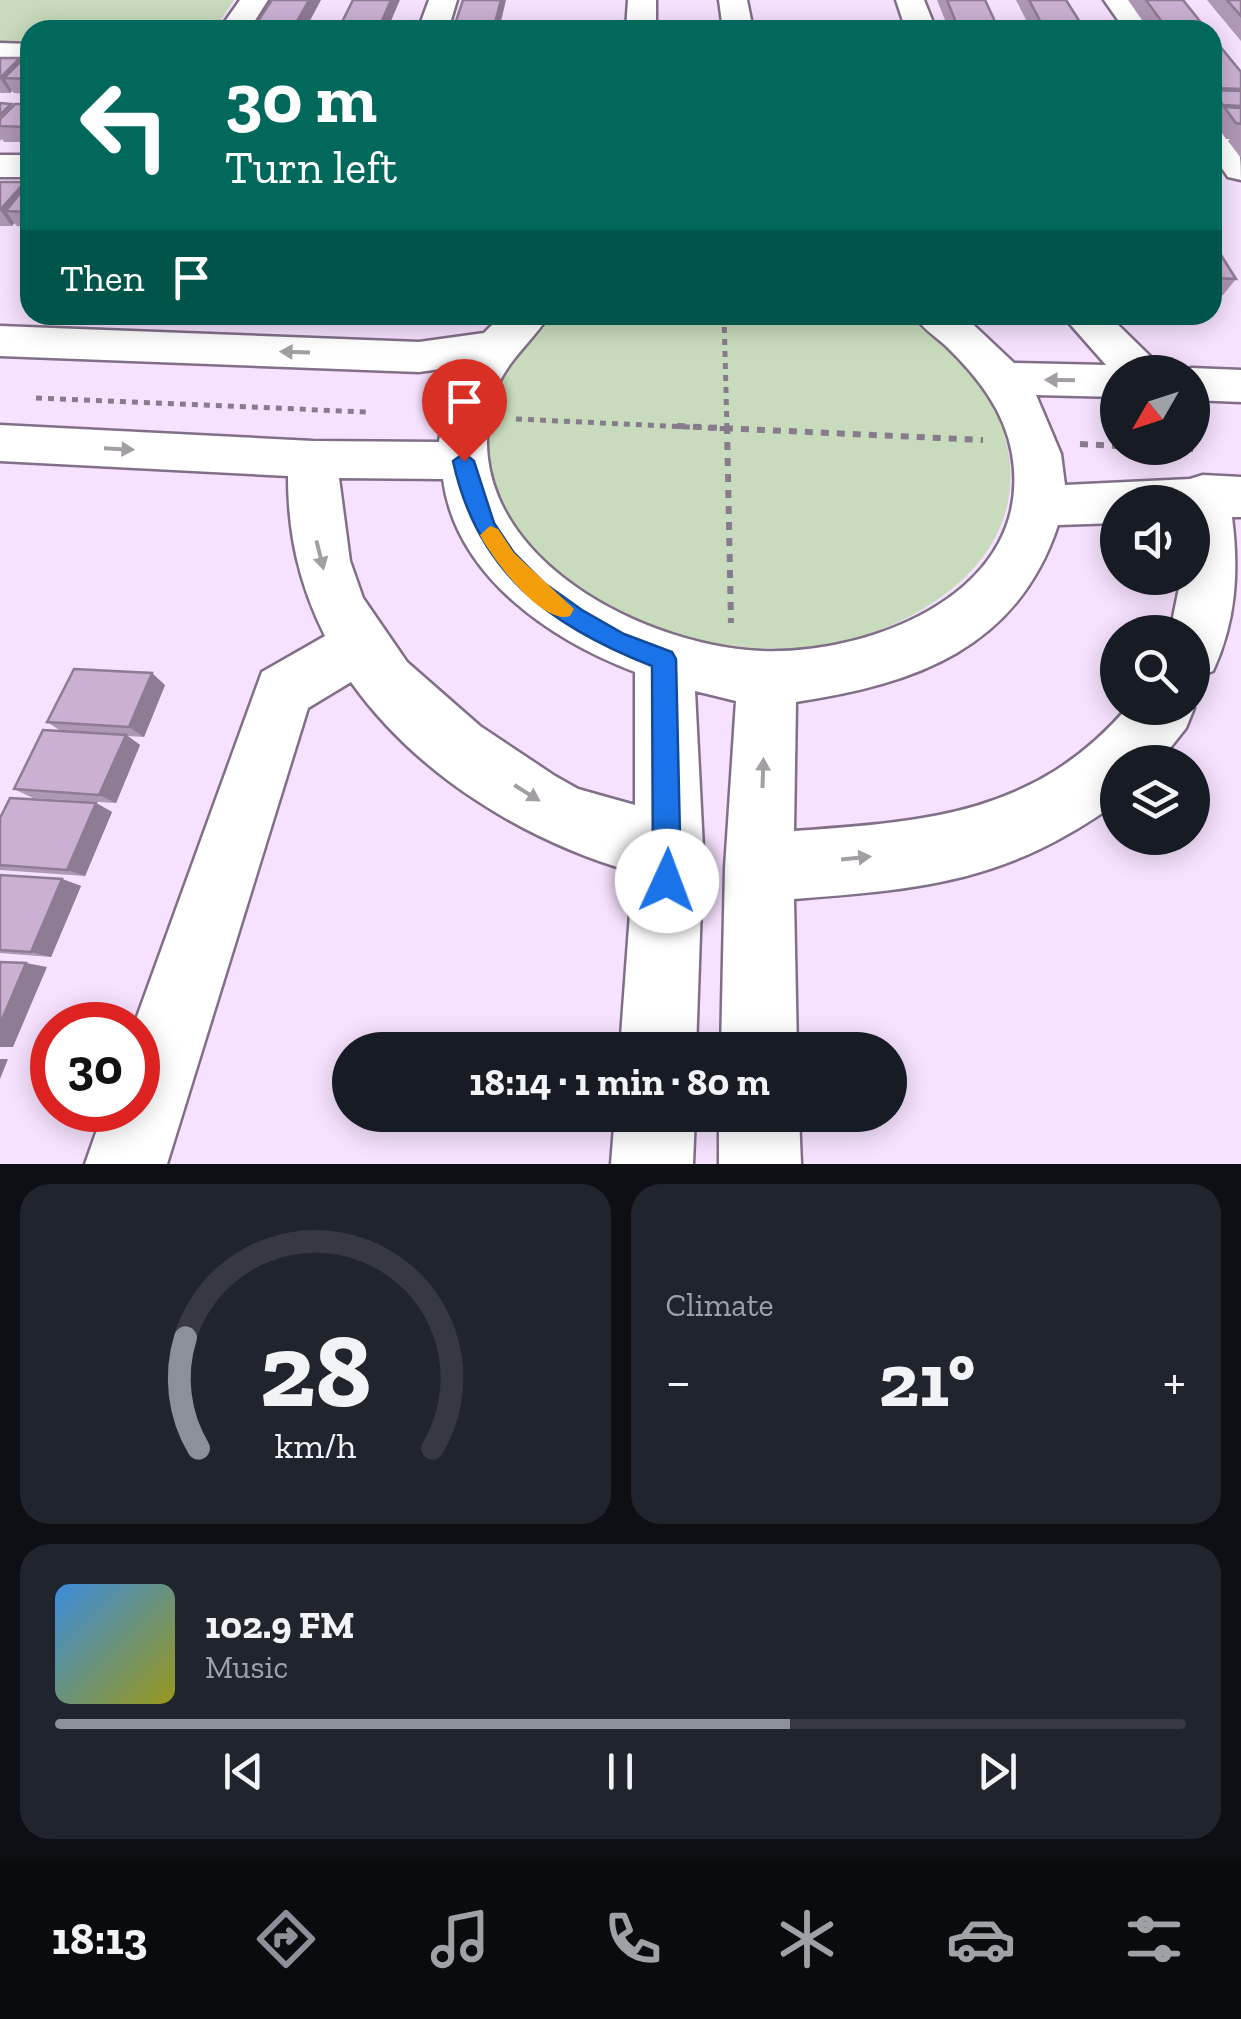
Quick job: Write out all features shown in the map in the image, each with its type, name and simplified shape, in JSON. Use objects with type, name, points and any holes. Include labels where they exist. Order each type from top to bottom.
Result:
[{"type":"street","points":[[1222,143],[1241,169]]},
{"type":"street","points":[[357,354],[376,325]]},
{"type":"street","points":[[512,330],[480,371],[464,439],[471,494],[485,527],[506,559],[536,590],[573,618],[616,641],[664,659],[750,676],[870,665],[915,650],[955,628],[988,601],[1013,571],[1029,539],[1038,506],[1039,472],[1034,442],[1021,408],[1003,379],[981,353],[947,325]]},
{"type":"street","points":[[1093,325],[1122,355]]},
{"type":"street","points":[[0,341],[419,357],[512,330]]},
{"type":"street","points":[[1003,379],[1100,381]]},
{"type":"street","points":[[1210,385],[1241,386]]},
{"type":"street","points":[[10,441],[313,459],[464,439]]},
{"type":"street","points":[[313,459],[317,550],[333,599],[358,647],[385,682],[470,758],[563,816],[669,848]]},
{"type":"street","points":[[1038,506],[1222,496],[1210,538],[1210,582],[1204,615]]},
{"type":"street","points":[[126,1164],[283,691],[358,647]]},
{"type":"street","points":[[659,1032],[669,848],[664,659]]},
{"type":"street","points":[[750,676],[759,868],[760,1032]]},
{"type":"street","points":[[759,868],[951,849],[1019,824],[1078,791],[1124,755],[1150,725]]},
{"type":"street","points":[[652,1164],[654,1132]]},
{"type":"street","points":[[760,1132],[760,1164]]},
{"type":"path","points":[[724,325],[727,428],[750,676]]},
{"type":"path","points":[[10,441],[368,412]]},
{"type":"path","points":[[464,439],[727,428],[1100,445]]},
{"type":"green space","points":[[0,0],[234,0],[221,20],[20,20],[20,46],[0,45]]},
{"type":"green space","points":[[545,325],[925,325],[971,369],[1004,433],[1010,473],[1006,509],[992,543],[970,572],[940,598],[905,619],[864,636],[810,647],[751,648],[689,637],[630,617],[576,587],[532,548],[502,500],[489,444],[490,424],[499,388],[528,341]]},
{"type":"building","points":[[272,0],[309,0],[298,20],[259,20]]},
{"type":"building","points":[[353,0],[391,0],[382,20],[343,20]]},
{"type":"building","points":[[463,0],[501,0],[496,20],[456,20]]},
{"type":"building","points":[[947,0],[985,0],[994,20],[955,20]]},
{"type":"building","points":[[1029,0],[1066,0],[1079,20],[1040,20]]},
{"type":"building","points":[[1146,0],[1183,0],[1199,20],[1161,20]]},
{"type":"building","points":[[1227,0],[1241,0],[1241,16]]},
{"type":"building","points":[[1222,49],[1241,72],[1241,89],[1222,88]]},
{"type":"building","points":[[0,58],[20,58],[0,78]]},
{"type":"building","points":[[20,62],[20,79],[4,78]]},
{"type":"building","points":[[1222,90],[1241,91],[1241,106],[1223,105]]},
{"type":"building","points":[[0,103],[11,104],[0,115]]},
{"type":"building","points":[[20,104],[20,127],[0,126],[0,119]]},
{"type":"building","points":[[1224,107],[1241,108],[1241,124],[1236,123]]},
{"type":"building","points":[[0,182],[20,182],[20,188],[0,210]]},
{"type":"building","points":[[20,193],[20,212],[6,211]]},
{"type":"building","points":[[1222,257],[1236,279],[1222,278]]},
{"type":"building","points":[[74,669],[152,673],[129,727],[47,722]]},
{"type":"building","points":[[43,730],[126,735],[99,795],[14,789]]},
{"type":"building","points":[[10,798],[96,803],[67,870],[0,865],[0,818]]},
{"type":"building","points":[[0,875],[62,879],[31,952],[0,950]]},
{"type":"building","points":[[0,962],[26,963],[0,1024]]},
{"type":"slow traffic","points":[[490,535],[506,559],[536,590],[562,609]]},
{"type":"route","points":[[464,461],[471,494],[485,527],[506,559],[536,590],[573,618],[616,641],[664,659],[667,881]]}]
